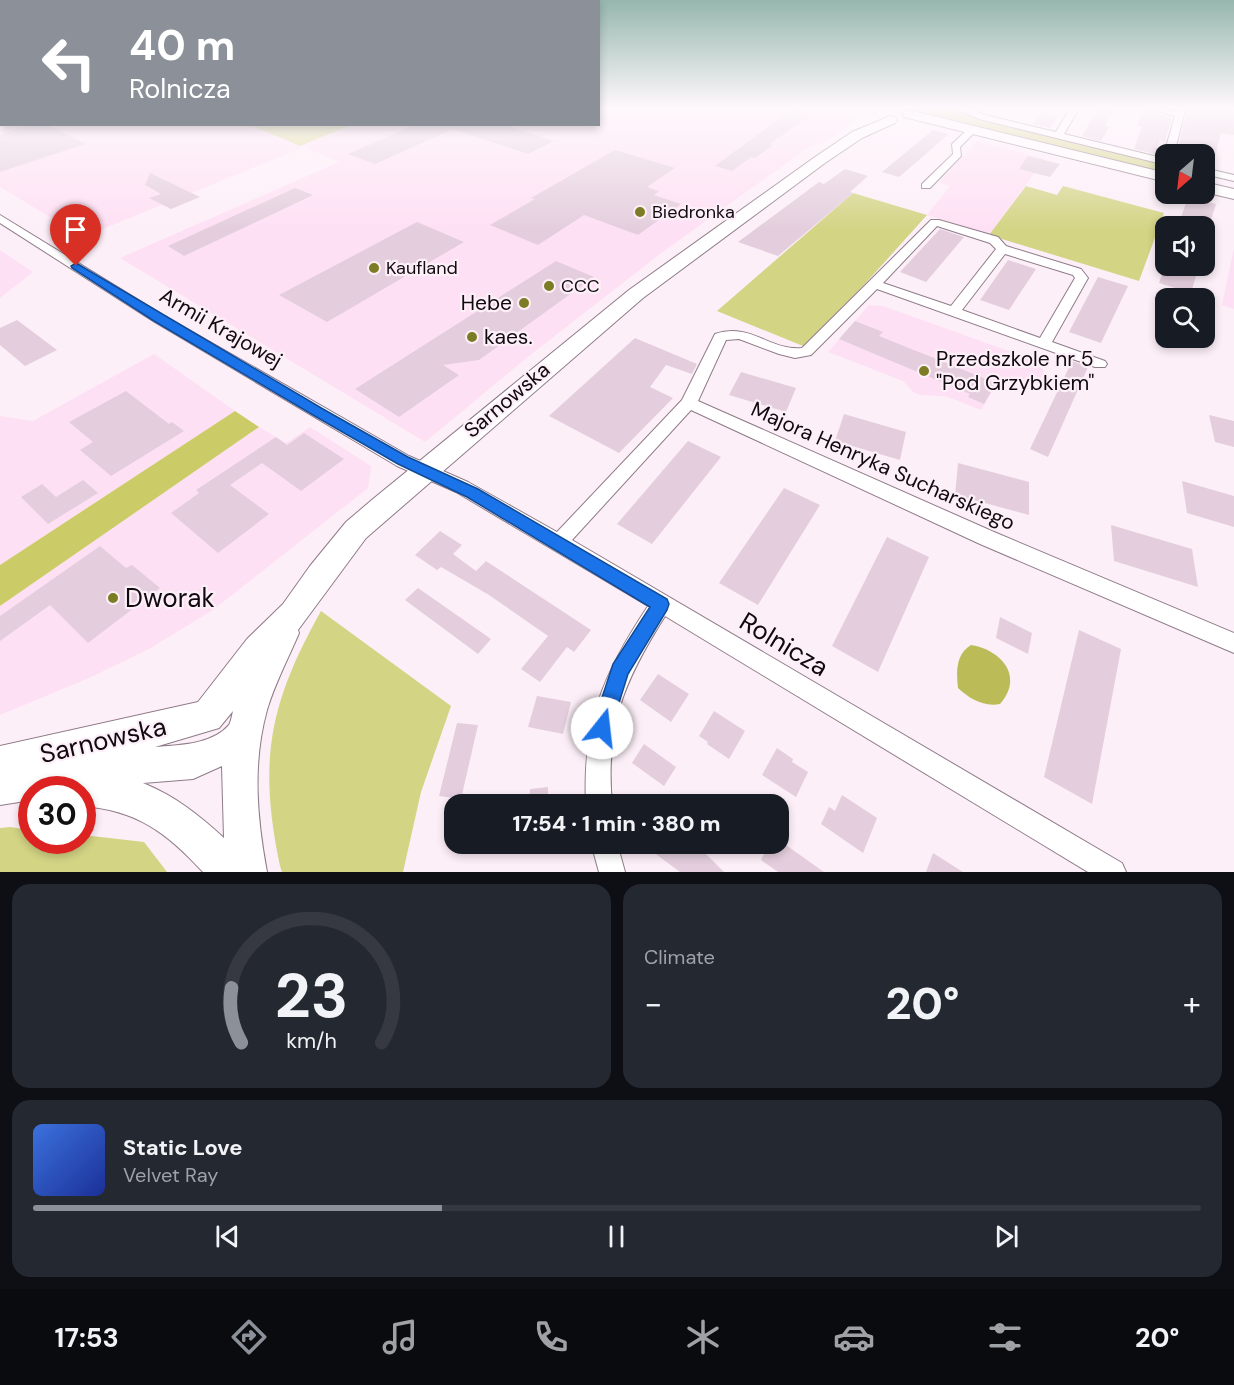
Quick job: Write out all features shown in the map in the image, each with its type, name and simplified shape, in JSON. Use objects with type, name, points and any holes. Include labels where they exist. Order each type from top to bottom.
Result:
[{"type":"main road","name":"Sarnowska","points":[[8,778],[152,731],[207,716],[218,705],[258,649],[294,614],[320,574],[356,530],[636,294],[838,148]]},
{"type":"main road","points":[[1044,148],[1155,174]]},
{"type":"main road","points":[[1215,190],[1234,194]]},
{"type":"main road","points":[[248,872],[240,818],[244,735],[263,677],[294,614]]},
{"type":"main road","points":[[207,716],[244,735]]},
{"type":"main road","name":"Sarnowska","points":[[8,778],[193,762],[225,748],[244,735]]},
{"type":"main road","name":"Sarnowska","points":[[8,778],[88,788],[147,801],[174,819],[205,845],[230,872]]},
{"type":"street","points":[[926,186],[958,154],[955,148]]},
{"type":"street","points":[[1109,148],[1155,159]]},
{"type":"street","points":[[1215,174],[1234,178]]},
{"type":"street","name":"Armii Krajowej","points":[[0,218],[158,318],[388,452],[425,470]]},
{"type":"street","points":[[559,542],[689,403],[716,342],[723,335],[739,335],[786,352],[806,352],[935,222],[994,240],[1002,249],[1077,272],[1082,278],[1044,344]]},
{"type":"street","points":[[954,312],[1002,249]]},
{"type":"street","points":[[876,284],[1100,364]]},
{"type":"street","name":"Majora Henryka Sucharskiego","points":[[689,403],[1006,547],[1234,643]]},
{"type":"street","name":"Rolnicza","points":[[425,470],[462,487],[559,542],[1113,872]]},
{"type":"street","points":[[598,794],[599,741],[604,715],[620,670],[661,604]]},
{"type":"street","points":[[605,854],[612,872]]},
{"type":"shaded area","points":[[0,148],[302,148],[83,237],[0,187]]},
{"type":"shaded area","points":[[306,148],[808,148],[664,251],[529,356],[425,442],[120,258],[339,162]]},
{"type":"shaded area","points":[[971,148],[1002,148],[1045,159],[989,235],[927,215],[950,186],[939,182]]},
{"type":"shaded area","points":[[1234,248],[1234,309],[1222,305]]},
{"type":"shaded area","points":[[0,250],[33,272],[0,298]]},
{"type":"shaded area","points":[[869,305],[883,306],[1031,359],[1044,371],[1039,381],[1015,383],[1001,377],[981,410],[945,396],[920,395],[913,392],[903,381],[828,352]]},
{"type":"shaded area","points":[[154,354],[235,411],[0,565],[0,416],[33,421]]},
{"type":"shaded area","points":[[235,411],[259,427],[0,606],[0,565]]},
{"type":"shaded area","points":[[259,427],[286,443],[310,427],[371,466],[368,488],[213,610],[149,649],[87,679],[0,715],[0,606]]},
{"type":"shaded area","points":[[971,645],[992,653],[1006,666],[1010,675],[1010,684],[1000,704],[977,701],[958,688],[958,664],[962,653]]},
{"type":"green space","points":[[1057,148],[1103,148],[1155,161],[1155,172]]},
{"type":"green space","points":[[1026,186],[1057,195],[1063,186],[1164,213],[1163,216],[1155,216],[1155,237],[1139,281],[989,235]]},
{"type":"green space","points":[[853,193],[927,215],[864,285],[803,346],[717,311]]},
{"type":"green space","points":[[321,611],[451,706],[421,792],[403,872],[282,872],[280,866],[270,795],[273,734],[279,705],[290,675],[303,644]]},
{"type":"green space","points":[[0,828],[18,828],[18,854],[96,854],[96,836],[144,842],[167,872],[0,872]]},
{"type":"building","points":[[0,148],[74,148],[0,172]]},
{"type":"building","points":[[363,148],[411,148],[375,164],[348,154]]},
{"type":"building","points":[[509,148],[541,148],[528,154]]},
{"type":"building","points":[[740,148],[769,148],[732,171],[715,166]]},
{"type":"building","points":[[912,148],[933,148],[899,177],[882,172]]},
{"type":"building","points":[[1155,148],[1155,154],[1134,149]]},
{"type":"building","points":[[615,150],[675,168],[647,187],[659,191],[654,195],[681,204],[638,235],[584,215],[538,245],[490,225],[535,199],[531,198]]},
{"type":"building","points":[[1028,156],[1060,164],[1050,177],[1019,169]]},
{"type":"building","points":[[845,169],[868,176],[850,192],[853,193],[778,256],[738,242],[819,182],[824,184]]},
{"type":"building","points":[[150,173],[200,197],[171,209],[149,198],[161,194],[145,185]]},
{"type":"building","points":[[295,188],[313,195],[184,256],[168,246]]},
{"type":"building","points":[[1186,204],[1216,204],[1212,216],[1181,216]]},
{"type":"building","name":"Kaufland","points":[[417,222],[464,242],[327,322],[279,295]]},
{"type":"building","points":[[940,229],[964,237],[926,282],[900,272]]},
{"type":"building","points":[[1008,260],[1036,269],[1009,310],[980,300]]},
{"type":"building","points":[[556,261],[594,277],[479,360],[443,365],[459,375],[399,417],[355,389]]},
{"type":"building","points":[[1161,276],[1196,276],[1192,288],[1175,288],[1159,283]]},
{"type":"building","points":[[1098,277],[1128,286],[1101,343],[1069,332]]},
{"type":"building","points":[[17,320],[57,350],[25,366],[0,345],[0,328]]},
{"type":"building","points":[[855,321],[883,332],[879,336],[996,383],[984,404],[968,397],[970,394],[839,339]]},
{"type":"building","points":[[635,338],[697,364],[692,374],[666,365],[650,387],[673,398],[619,453],[549,416]]},
{"type":"building","points":[[1072,361],[1088,367],[1048,457],[1030,449]]},
{"type":"building","points":[[741,372],[796,388],[786,412],[729,395]]},
{"type":"building","points":[[126,391],[169,424],[172,422],[184,431],[111,476],[80,450],[93,442],[69,422]]},
{"type":"building","points":[[844,414],[906,432],[900,460],[835,441]]},
{"type":"building","points":[[1209,415],[1234,421],[1234,447],[1215,442]]},
{"type":"building","points":[[304,433],[344,459],[301,491],[262,463],[230,485],[269,514],[218,553],[171,513],[199,493],[196,490],[276,437],[287,445]]},
{"type":"building","points":[[688,441],[721,457],[652,544],[617,524]]},
{"type":"building","points":[[958,463],[1029,482],[1029,515],[955,495]]},
{"type":"building","points":[[83,480],[98,493],[48,524],[21,497],[42,484],[56,497]]},
{"type":"building","points":[[1182,481],[1234,496],[1234,527],[1187,513]]},
{"type":"building","points":[[784,488],[820,505],[758,605],[719,583]]},
{"type":"building","points":[[1111,525],[1192,549],[1198,587],[1114,561]]},
{"type":"building","points":[[440,531],[462,545],[453,554],[476,571],[486,561],[591,630],[574,652],[567,647],[540,682],[521,669],[548,636],[489,595],[441,567],[437,570],[415,555]]},
{"type":"building","points":[[887,537],[929,557],[878,672],[832,646]]},
{"type":"building","points":[[100,546],[126,568],[132,565],[160,588],[88,643],[50,605],[0,641],[0,616]]},
{"type":"building","points":[[418,588],[491,639],[478,654],[405,600]]},
{"type":"building","points":[[1000,617],[1032,633],[1028,654],[996,638]]},
{"type":"building","points":[[1079,630],[1121,649],[1092,804],[1044,777]]},
{"type":"building","points":[[658,674],[689,694],[671,722],[640,700]]},
{"type":"building","points":[[537,696],[571,702],[563,734],[528,727]]},
{"type":"building","points":[[714,711],[745,731],[729,759],[699,736]]},
{"type":"building","points":[[457,723],[478,725],[462,794],[439,796]]},
{"type":"building","points":[[644,744],[676,767],[664,786],[632,763]]},
{"type":"building","points":[[777,748],[793,759],[792,762],[808,772],[796,797],[762,775]]},
{"type":"building","points":[[548,787],[548,794],[530,794],[530,789]]},
{"type":"building","points":[[842,795],[877,818],[863,853],[821,824],[829,807],[835,811]]},
{"type":"building","points":[[789,847],[824,872],[778,872],[761,860],[764,854],[789,854]]},
{"type":"building","points":[[933,853],[963,872],[926,872]]},
{"type":"building","points":[[656,854],[706,854],[724,872],[680,872]]},
{"type":"place","name":"Biedronka","points":[[640,212]]},
{"type":"place","name":"Kaufland","points":[[374,268]]},
{"type":"place","name":"CCC","points":[[549,286]]},
{"type":"place","name":"Hebe","points":[[524,303]]},
{"type":"place","name":"kaes.","points":[[472,337]]},
{"type":"place","name":"Przedszkole nr 5 \"Pod Grzybkiem\"","points":[[924,371]]},
{"type":"place","name":"Dworak","points":[[113,598]]},
{"type":"route","points":[[76,266],[158,318],[318,412],[403,461],[462,487],[661,604],[620,670],[604,715],[602,728]]}]
